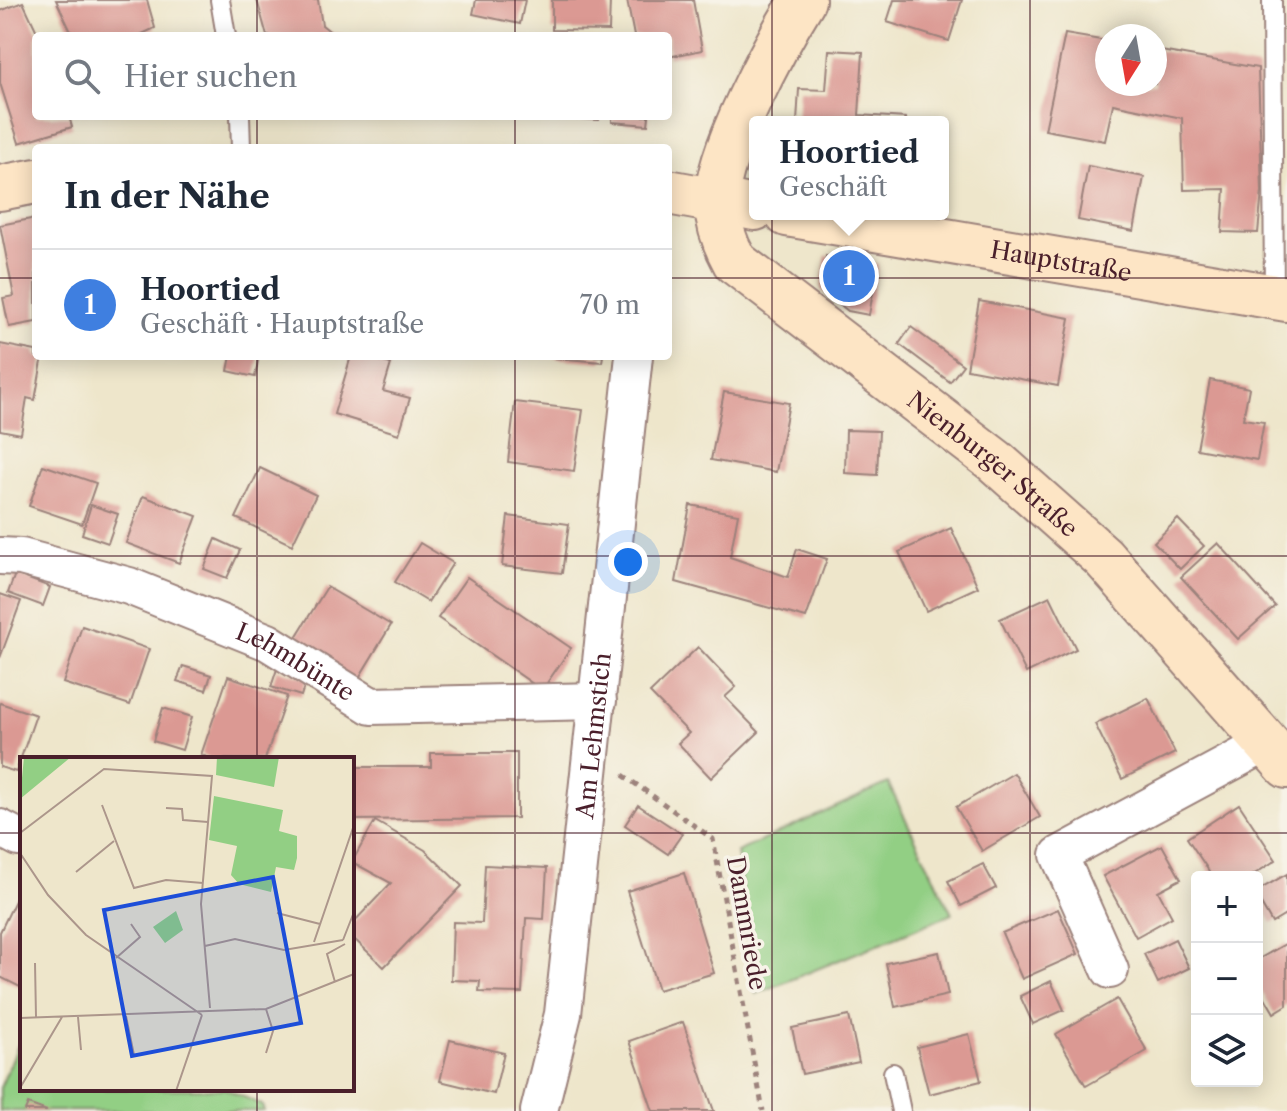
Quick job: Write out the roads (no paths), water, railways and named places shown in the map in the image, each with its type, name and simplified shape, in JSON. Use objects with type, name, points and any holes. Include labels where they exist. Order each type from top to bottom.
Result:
[{"type":"street","name":"Nienburger Straße","points":[[803,0],[783,33],[725,157],[736,205],[723,241],[735,262],[995,461],[1103,557],[1277,754],[1059,855],[1110,970]]},
{"type":"street","points":[[0,188],[32,182]]},
{"type":"street","points":[[672,193],[736,205]]},
{"type":"street","name":"Hauptstraße","points":[[822,220],[1280,298]]},
{"type":"street","name":"Am Lehmstich","points":[[539,1111],[563,1014],[634,360]]},
{"type":"street","name":"Lehmbünte","points":[[0,556],[21,557],[129,586],[268,642],[371,706],[598,701]]},
{"type":"lane","points":[[220,0],[225,32]]},
{"type":"lane","points":[[1272,1],[1280,298]]},
{"type":"lane","points":[[240,120],[241,144]]},
{"type":"lane","points":[[893,1073],[901,1111]]},
{"type":"place","name":"Hoortied","points":[[849,276]]}]
